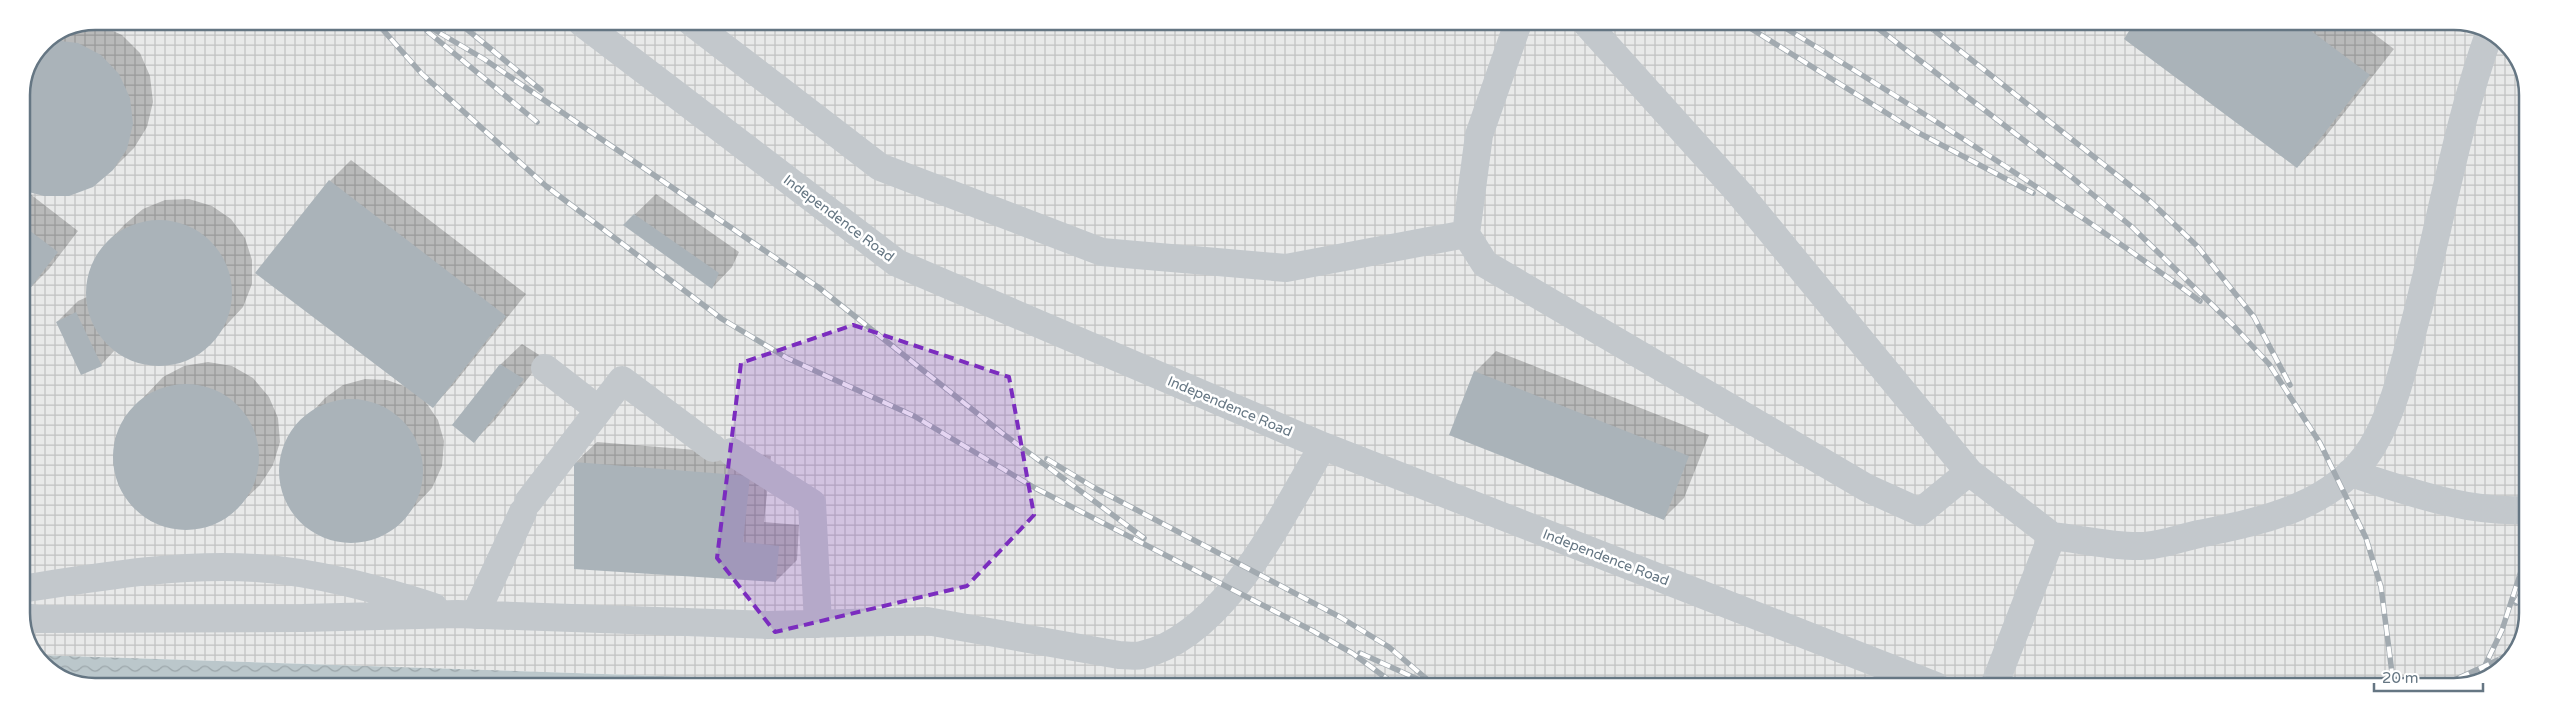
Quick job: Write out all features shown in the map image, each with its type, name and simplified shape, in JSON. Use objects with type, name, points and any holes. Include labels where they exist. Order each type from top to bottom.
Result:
[{"type":"street","name":"Independence Road","points":[[592,30],[898,263],[1323,446],[1916,678]]},
{"type":"street","points":[[701,30],[880,167],[1102,252],[1286,268],[1466,234]]},
{"type":"street","points":[[1516,30],[1479,135],[1466,234],[1485,264],[1867,488],[1920,512],[1969,472]]},
{"type":"street","points":[[1592,30],[1740,194],[1969,472],[2052,536],[2142,546],[2270,519],[2313,500],[2350,473],[2371,448],[2397,389],[2432,256],[2470,87],[2487,39]]},
{"type":"street","points":[[545,368],[599,410]]},
{"type":"street","points":[[466,614],[526,507],[622,380],[723,450],[812,503],[818,624]]},
{"type":"street","points":[[30,618],[303,618],[466,614],[768,625],[927,621],[1119,655],[1140,656],[1169,646],[1192,631],[1249,569],[1323,446]]},
{"type":"street","points":[[2350,473],[2444,503],[2487,509],[2519,510]]},
{"type":"street","points":[[1997,678],[2052,536]]},
{"type":"street","points":[[30,588],[178,569],[257,568],[360,584],[466,614]]},
{"type":"highlighted area","points":[[853,325],[1009,377],[1034,515],[967,586],[775,632],[717,558],[741,363]]},
{"type":"shaded area","points":[[95,30],[2454,30],[2471,32],[2490,41],[2506,55],[2517,78],[2519,91],[2519,613],[2517,630],[2508,649],[2494,665],[2475,675],[2454,678],[723,678],[45,655],[35,638],[30,617],[30,95],[31,82],[35,70],[49,49],[70,35],[82,31]]},
{"type":"water","points":[[45,655],[723,678],[95,678],[78,676],[66,671]]},
{"type":"building","points":[[2130,30],[2310,30],[2370,75],[2297,168],[2124,39]]},
{"type":"building","points":[[59,41],[78,43],[101,55],[119,74],[130,98],[133,124],[127,149],[113,170],[93,187],[69,196],[44,196],[30,192],[31,82],[41,59],[49,49]]},
{"type":"building","points":[[329,180],[506,316],[433,408],[255,273]]},
{"type":"building","points":[[634,214],[719,273],[712,289],[623,225]]},
{"type":"building","points":[[159,220],[173,221],[187,226],[200,232],[211,241],[220,252],[226,265],[231,279],[231,307],[226,321],[220,334],[211,345],[200,354],[187,360],[173,365],[159,366],[145,365],[131,360],[118,354],[107,345],[98,334],[92,321],[87,307],[86,293],[87,279],[92,265],[98,252],[107,241],[118,232],[131,226],[145,221]]},
{"type":"building","points":[[30,231],[58,252],[30,288]]},
{"type":"building","points":[[76,312],[102,366],[81,375],[56,322]]},
{"type":"building","points":[[500,364],[524,379],[474,443],[452,425]]},
{"type":"building","points":[[1474,371],[1689,456],[1664,520],[1449,435]]},
{"type":"building","points":[[186,384],[214,389],[238,405],[254,429],[259,457],[254,485],[238,509],[214,525],[186,530],[158,525],[134,509],[118,485],[113,457],[118,429],[134,405],[158,389]]},
{"type":"building","points":[[351,399],[378,405],[402,420],[417,444],[423,471],[417,498],[402,522],[378,537],[351,543],[324,537],[300,522],[285,498],[279,471],[285,444],[300,420],[324,405]]},
{"type":"building","points":[[574,462],[750,476],[743,542],[779,546],[776,582],[574,569]]},
{"type":"railway","points":[[383,30],[422,74],[546,186],[722,319],[787,358],[914,416],[1035,488],[1313,631],[1352,653],[1386,678]]},
{"type":"railway","points":[[435,30],[484,59],[818,287],[1002,433],[1144,538]]},
{"type":"railway","points":[[468,30],[541,90]]},
{"type":"railway","points":[[1753,30],[1917,132],[2033,193]]},
{"type":"railway","points":[[1788,30],[1992,157],[2200,301]]},
{"type":"railway","points":[[1880,30],[2068,174],[2132,227],[2232,324],[2269,364],[2320,443],[2366,538],[2381,587],[2392,678]]},
{"type":"railway","points":[[1934,30],[2151,202],[2197,246],[2254,317],[2290,385]]},
{"type":"railway","points":[[427,31],[537,122]]},
{"type":"railway","points":[[1047,459],[1093,487],[1340,617],[1389,647],[1426,678]]},
{"type":"railway","points":[[2482,671],[2502,630],[2519,578]]},
{"type":"railway","points":[[2516,603],[2519,598]]},
{"type":"railway","points":[[1360,653],[1415,678]]},
{"type":"railway","points":[[2460,678],[2500,659]]}]
